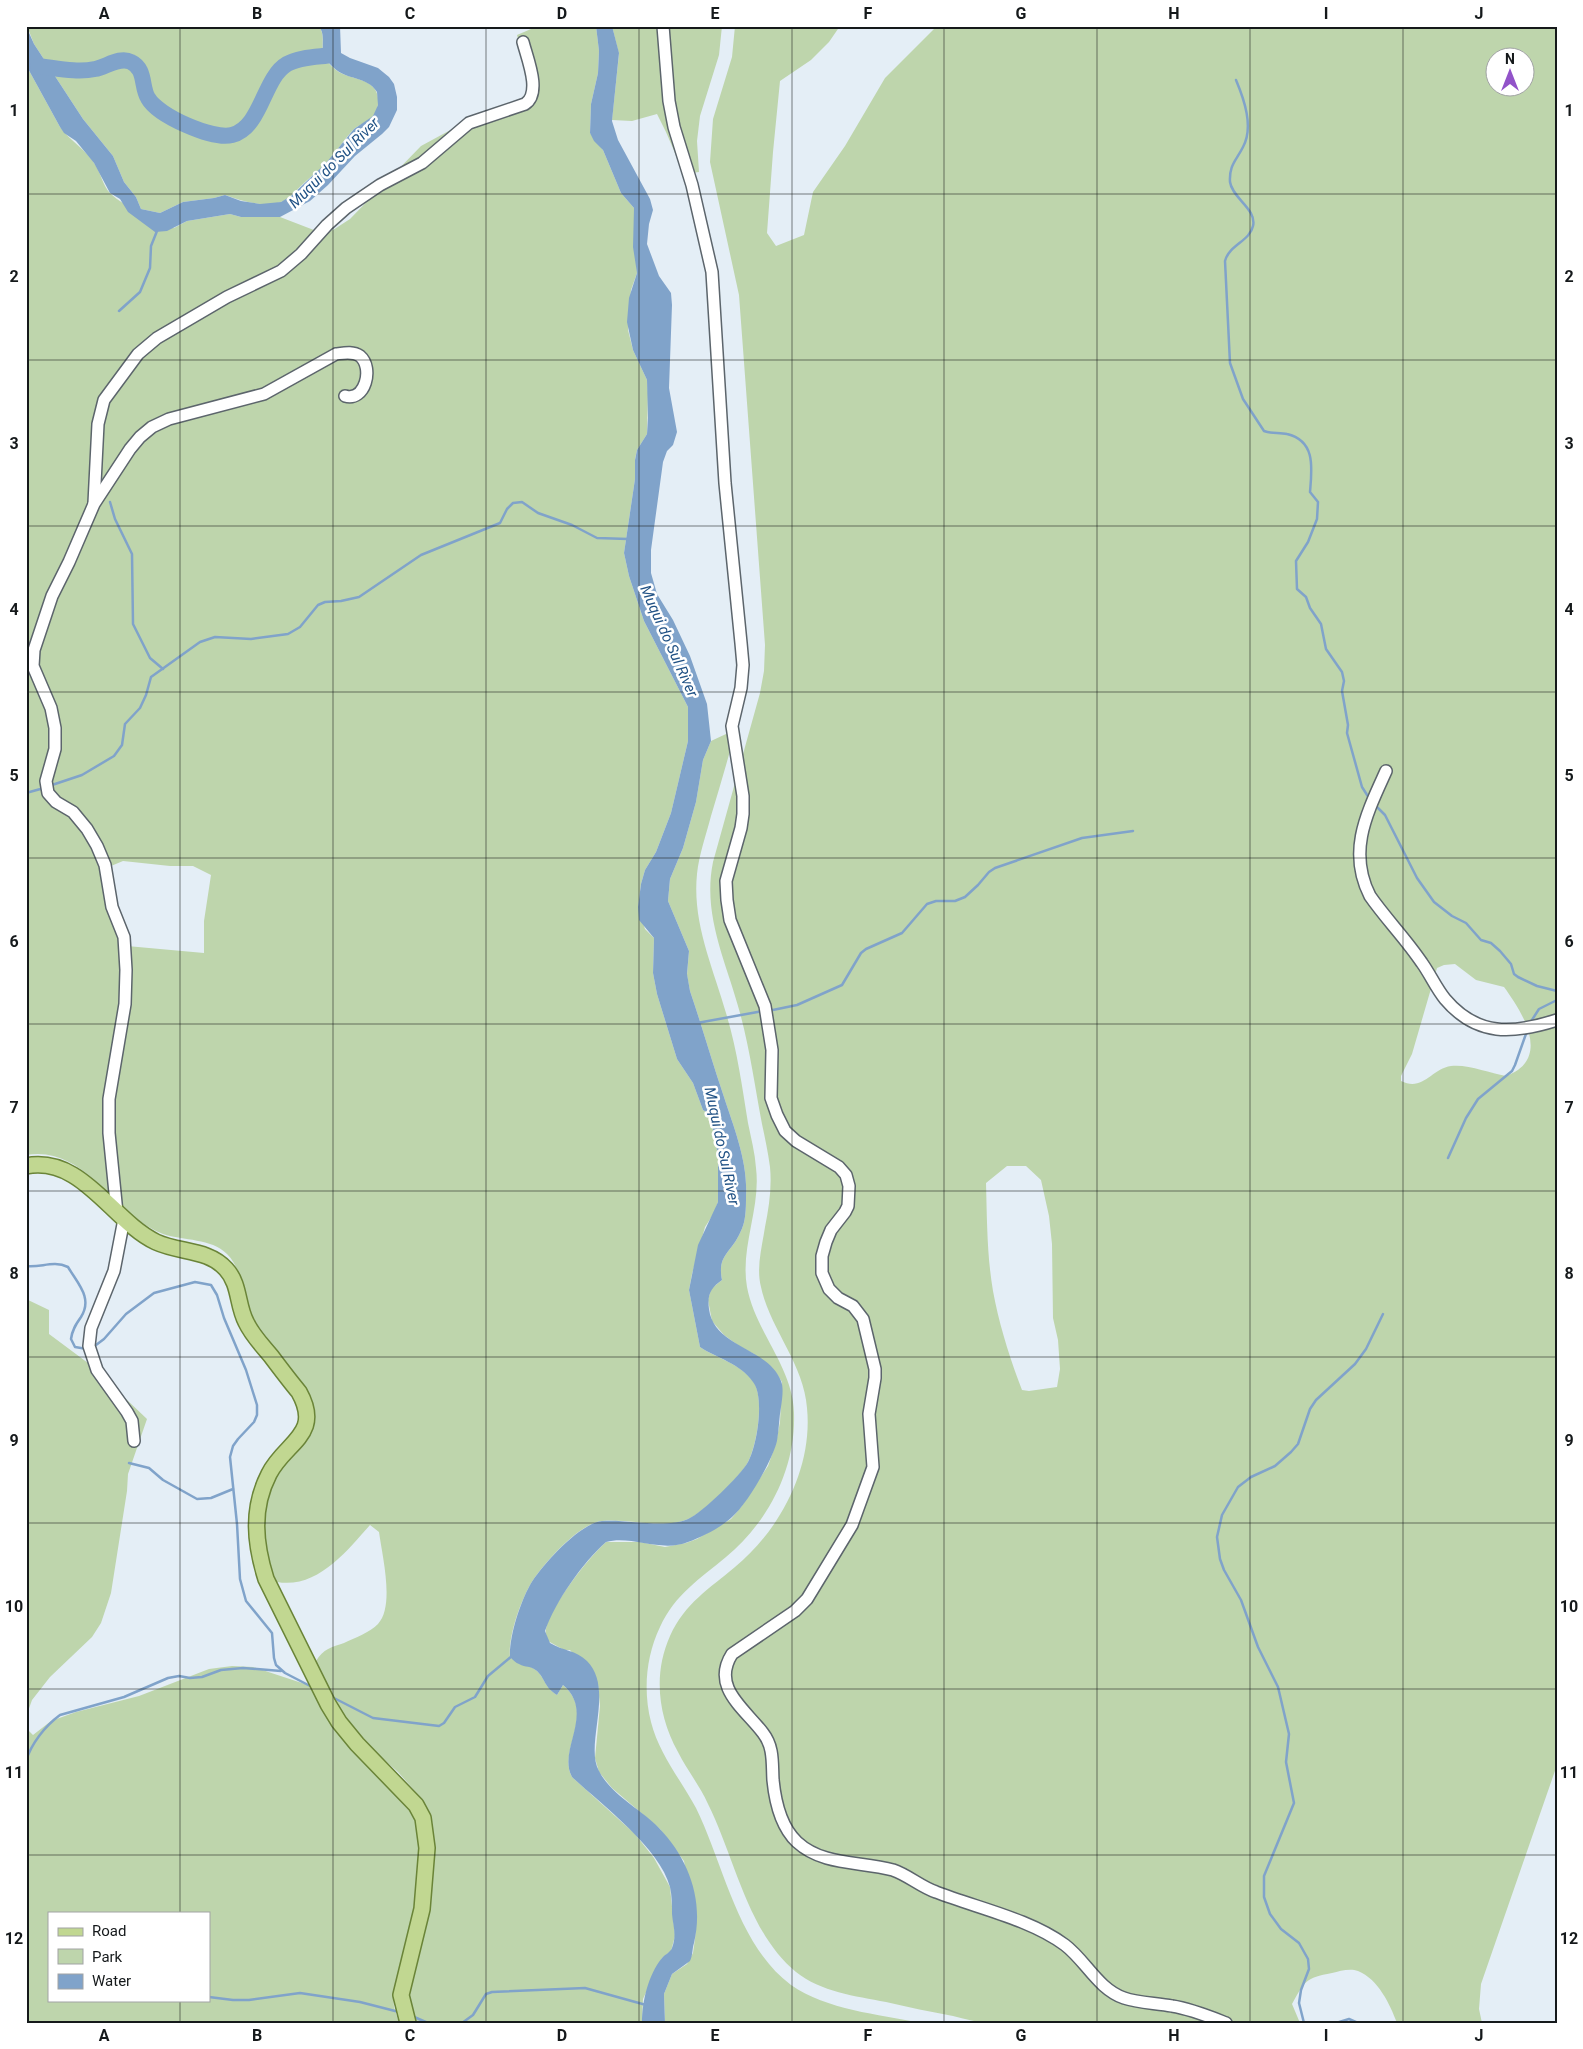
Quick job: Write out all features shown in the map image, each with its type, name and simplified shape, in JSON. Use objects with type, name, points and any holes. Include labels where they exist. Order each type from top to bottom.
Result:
[{"type":"main road","points":[[26,1166],[51,1165],[67,1170],[142,1234],[175,1249],[212,1257],[228,1270],[234,1280],[246,1322],[305,1404],[307,1418],[304,1429],[274,1466],[260,1495],[256,1524],[257,1545],[266,1580],[328,1704],[339,1722],[357,1744],[416,1805],[423,1818],[427,1848],[422,1909],[401,1995],[408,2023]]},
{"type":"street","points":[[663,26],[668,93],[674,128],[692,185],[712,272],[725,483],[743,666],[732,726],[743,796],[743,814],[741,828],[726,881],[726,900],[730,920],[765,1006],[772,1050],[771,1098],[777,1115],[785,1131],[796,1141],[839,1167],[846,1176],[849,1186],[848,1206],[831,1230],[826,1242],[822,1256],[822,1273],[830,1289],[838,1298],[853,1306],[863,1319],[875,1368],[869,1414],[873,1467],[856,1517],[807,1599],[795,1611],[732,1654],[725,1664],[725,1683],[744,1712],[764,1733],[769,1742],[780,1813],[788,1831],[810,1853],[830,1860],[894,1871],[934,1891],[1025,1924],[1066,1946],[1101,1983],[1124,1998],[1193,2010],[1226,2023]]},
{"type":"street","points":[[94,504],[98,424],[104,400],[138,354],[157,338],[227,297],[281,271],[301,254],[327,225],[346,208],[380,184],[422,163],[470,122],[531,101],[534,88],[523,42]]},
{"type":"street","points":[[134,1441],[132,1421],[128,1412],[97,1370],[89,1346],[90,1328],[114,1271],[121,1216],[109,1133],[109,1111],[111,1084],[125,1004],[126,970],[124,937],[112,907],[105,865],[97,846],[88,829],[73,812],[56,802],[48,793],[46,780],[54,749],[55,728],[50,708],[32,660],[34,650],[52,596],[70,562],[94,504],[140,437],[159,423],[192,412],[256,398],[336,354],[350,353],[359,356],[364,364],[365,384],[361,392],[356,396],[345,396]]},
{"type":"street","points":[[1386,771],[1368,810],[1362,829],[1360,866],[1370,896],[1422,962],[1445,998],[1473,1024],[1495,1030],[1517,1030],[1557,1020]]},
{"type":"green space","points":[[27,26],[319,26],[322,31],[325,58],[329,64],[341,73],[372,86],[378,98],[376,112],[369,120],[354,129],[324,165],[284,201],[274,204],[260,204],[225,195],[183,202],[160,213],[141,209],[136,197],[124,182],[113,156],[83,119],[34,44]]},
{"type":"green space","points":[[538,26],[596,26],[599,51],[598,73],[591,104],[590,133],[603,150],[621,193],[634,208],[637,273],[631,290],[628,330],[633,350],[647,380],[647,434],[637,450],[635,459],[635,479],[624,553],[629,576],[644,621],[688,707],[688,741],[671,813],[656,852],[645,870],[638,907],[645,929],[654,938],[653,973],[657,994],[677,1059],[693,1083],[703,1110],[708,1113],[715,1136],[718,1157],[718,1202],[714,1213],[705,1227],[689,1290],[700,1347],[735,1365],[747,1375],[757,1388],[759,1398],[757,1433],[748,1462],[721,1494],[694,1516],[678,1522],[657,1524],[602,1521],[583,1529],[552,1557],[535,1577],[522,1601],[511,1640],[510,1657],[537,1671],[550,1690],[557,1695],[563,1685],[573,1696],[577,1708],[577,1720],[569,1755],[572,1777],[635,1834],[654,1858],[670,1887],[675,1936],[671,1951],[662,1958],[643,1999],[642,2023],[416,2023],[411,2020],[405,2003],[418,1949],[425,1932],[429,1910],[434,1845],[432,1821],[422,1799],[398,1772],[371,1748],[333,1701],[316,1661],[328,1649],[371,1630],[383,1616],[387,1593],[379,1532],[370,1525],[341,1557],[318,1574],[305,1580],[291,1583],[277,1582],[266,1552],[264,1520],[267,1499],[275,1477],[314,1419],[314,1413],[312,1401],[306,1391],[252,1317],[246,1302],[240,1276],[233,1261],[221,1249],[213,1245],[163,1234],[148,1227],[75,1165],[60,1158],[44,1154],[26,1155],[26,65],[60,127],[92,160],[110,193],[124,203],[174,228],[187,221],[230,214],[241,217],[280,217],[319,232],[333,230],[350,219],[421,146],[467,121],[534,101],[517,35]],"holes":[[[123,861],[170,866],[193,866],[211,875],[204,921],[204,953],[127,946],[105,874],[111,866]]]},
{"type":"green space","points":[[612,26],[722,26],[719,55],[700,116],[697,141],[699,172],[684,174],[657,114],[632,121],[612,120],[619,54]]},
{"type":"green space","points":[[735,26],[840,26],[829,42],[811,60],[780,81],[767,233],[776,246],[804,235],[813,192],[845,146],[885,78],[937,26],[1557,26],[1557,1765],[1481,1984],[1479,2009],[1482,2023],[1397,2023],[1387,2000],[1372,1980],[1358,1971],[1352,1970],[1316,1977],[1303,1985],[1292,2004],[1300,2023],[987,2023],[827,1989],[796,1972],[780,1956],[766,1937],[744,1894],[708,1804],[671,1738],[662,1709],[660,1695],[661,1665],[670,1636],[690,1605],[751,1552],[779,1516],[799,1475],[805,1453],[807,1431],[805,1392],[800,1376],[765,1302],[761,1287],[760,1257],[770,1197],[770,1167],[747,1041],[713,920],[711,901],[710,882],[713,862],[760,693],[764,671],[765,645],[739,295],[710,162],[713,119],[732,57]],"holes":[[[1455,964],[1476,980],[1504,987],[1519,1009],[1525,1022],[1531,1047],[1528,1059],[1520,1068],[1506,1076],[1471,1067],[1451,1066],[1415,1084],[1401,1081],[1401,1076],[1412,1054],[1437,968]],[[1007,1166],[1026,1166],[1041,1180],[1049,1216],[1052,1244],[1053,1318],[1058,1340],[1060,1369],[1057,1387],[1029,1391],[1022,1390],[998,1316],[991,1278],[986,1183]]]},
{"type":"green space","points":[[726,734],[734,736],[699,860],[696,892],[705,945],[733,1040],[754,1151],[757,1183],[746,1257],[747,1287],[751,1303],[787,1380],[792,1396],[794,1413],[793,1434],[784,1474],[776,1493],[755,1528],[726,1557],[681,1596],[666,1615],[655,1638],[649,1662],[647,1698],[651,1722],[659,1745],[696,1808],[745,1927],[773,1969],[791,1985],[820,2000],[853,2010],[920,2023],[665,2023],[664,1994],[672,1974],[687,1964],[693,1953],[695,1939],[696,1927],[684,1861],[660,1829],[612,1788],[599,1772],[595,1758],[600,1706],[598,1684],[570,1650],[564,1650],[548,1641],[546,1634],[549,1620],[562,1596],[580,1571],[606,1542],[640,1542],[665,1547],[697,1539],[731,1519],[741,1507],[768,1466],[776,1443],[780,1422],[782,1382],[777,1374],[754,1354],[724,1335],[712,1321],[708,1300],[711,1289],[722,1280],[721,1265],[723,1259],[736,1240],[745,1220],[745,1171],[736,1133],[690,991],[687,975],[689,951],[668,901],[670,879],[683,848],[696,802],[703,760],[711,741]]},
{"type":"green space","points":[[26,1299],[49,1310],[49,1334],[88,1363],[147,1419],[128,1474],[111,1593],[101,1623],[92,1637],[50,1677],[32,1700],[26,1717]]},
{"type":"green space","points":[[232,1666],[253,1667],[314,1687],[419,1821],[419,1888],[393,1994],[394,2007],[399,2023],[26,2023],[26,1728],[33,1735],[51,1721],[76,1712],[139,1696],[209,1669]]},
{"type":"water","points":[[26,26],[34,44],[83,119],[113,156],[124,182],[136,197],[141,209],[160,213],[183,202],[225,195],[241,201],[260,204],[281,202],[291,196],[326,163],[354,129],[373,116],[378,105],[377,92],[368,83],[344,75],[328,62],[323,51],[323,36],[319,26],[340,26],[341,53],[378,68],[389,77],[394,84],[397,110],[389,127],[355,156],[328,185],[310,201],[280,217],[241,217],[230,214],[187,221],[167,231],[155,232],[128,212],[120,199],[110,193],[94,163],[76,141],[64,133],[60,127],[26,65]]},
{"type":"water","points":[[596,26],[612,26],[619,53],[612,121],[618,140],[650,199],[653,210],[649,224],[647,244],[659,276],[671,293],[669,388],[677,432],[673,445],[667,451],[663,462],[651,550],[651,573],[657,594],[673,620],[690,656],[707,704],[711,741],[703,760],[696,802],[683,848],[670,879],[668,901],[689,951],[687,974],[690,991],[736,1133],[745,1171],[746,1206],[742,1229],[723,1259],[721,1265],[722,1280],[711,1292],[709,1309],[713,1322],[721,1332],[765,1361],[774,1370],[781,1381],[783,1390],[778,1437],[774,1450],[758,1482],[737,1512],[727,1522],[711,1532],[678,1545],[667,1546],[616,1540],[606,1542],[588,1560],[571,1583],[545,1631],[550,1643],[583,1657],[595,1673],[599,1686],[599,1701],[595,1760],[599,1771],[611,1788],[652,1821],[670,1840],[679,1853],[692,1881],[697,1912],[697,1927],[692,1954],[690,1961],[672,1974],[664,1994],[665,2023],[642,2023],[643,2006],[653,1972],[663,1957],[671,1950],[674,1939],[671,1890],[664,1872],[655,1857],[642,1842],[613,1813],[572,1777],[569,1755],[576,1719],[576,1707],[572,1696],[563,1685],[557,1695],[550,1689],[537,1671],[518,1664],[510,1657],[513,1630],[526,1592],[543,1567],[572,1537],[583,1529],[602,1521],[657,1524],[678,1522],[688,1519],[702,1510],[720,1494],[748,1462],[757,1434],[759,1410],[757,1389],[748,1376],[742,1370],[700,1347],[689,1290],[698,1245],[718,1202],[718,1157],[715,1136],[708,1113],[703,1110],[693,1083],[677,1059],[657,994],[653,973],[654,938],[639,920],[638,907],[641,884],[645,870],[656,852],[671,813],[688,741],[688,707],[644,621],[629,576],[624,553],[635,479],[635,460],[637,450],[647,434],[647,380],[633,350],[627,322],[629,298],[637,273],[633,247],[634,208],[621,193],[603,150],[594,141],[590,133],[591,104],[598,73],[599,51]]},
{"type":"waterway","name":"Muqui do Sul River","points":[[38,66],[81,70],[95,69],[127,60],[139,69],[146,94],[154,105],[174,119],[187,125],[223,136],[232,135],[242,130],[250,122],[272,80],[287,64],[303,59],[332,55]]},
{"type":"waterway","points":[[1236,80],[1245,104],[1248,131],[1243,147],[1232,167],[1230,182],[1235,193],[1251,214],[1253,226],[1248,236],[1231,251],[1225,261],[1230,363],[1243,399],[1264,431],[1284,433],[1296,438],[1308,449],[1311,465],[1310,492],[1318,502],[1317,519],[1308,542],[1296,561],[1297,589],[1306,597],[1310,608],[1321,624],[1326,649],[1342,672],[1344,681],[1342,691],[1348,725],[1347,733],[1362,787],[1369,798]]},
{"type":"waterway","points":[[119,311],[140,292],[150,268],[151,246],[157,231]]},
{"type":"waterway","points":[[110,502],[115,519],[132,554],[133,624],[150,658],[163,669]]},
{"type":"waterway","points":[[49,786],[82,775],[114,756],[122,745],[125,724],[140,708],[151,677],[200,642],[215,637],[251,639],[288,634],[300,627],[318,605],[325,602],[359,597],[421,555],[500,523],[507,509],[513,503],[522,502],[538,513],[572,525],[597,538],[628,539]]},
{"type":"waterway","points":[[26,793],[44,788]]},
{"type":"waterway","points":[[1374,804],[1385,815],[1417,878],[1434,902],[1452,916],[1466,923],[1481,940],[1491,943],[1500,951],[1511,964],[1514,974],[1518,977],[1537,986],[1557,991]]},
{"type":"waterway","points":[[768,1011],[797,1005],[842,985],[861,953],[866,949],[902,933],[927,904],[936,901],[955,901],[965,897],[995,868],[1082,838],[1133,831]]},
{"type":"waterway","points":[[1530,1023],[1539,1009],[1557,1000]]},
{"type":"waterway","points":[[697,1023],[763,1011]]},
{"type":"waterway","points":[[1448,1158],[1466,1118],[1478,1099],[1512,1071],[1527,1031]]},
{"type":"waterway","points":[[26,1266],[57,1264],[68,1267],[80,1285],[85,1297],[84,1310],[74,1327],[71,1339],[75,1347],[87,1349]]},
{"type":"waterway","points":[[92,1348],[104,1339],[126,1314],[154,1293],[195,1282],[211,1285],[217,1295],[224,1318],[246,1370],[257,1405],[257,1415],[254,1422],[233,1446],[230,1457],[237,1524],[240,1579],[246,1601],[272,1633],[276,1665],[285,1673],[314,1688]]},
{"type":"waterway","points":[[1304,2023],[1299,2003],[1301,1990],[1309,1969],[1308,1959],[1299,1943],[1281,1929],[1270,1914],[1264,1897],[1264,1876],[1294,1803],[1286,1762],[1289,1734],[1278,1687],[1258,1647],[1241,1600],[1224,1570],[1220,1559],[1217,1537],[1222,1515],[1238,1487],[1251,1477],[1275,1466],[1298,1444],[1310,1409],[1316,1400],[1355,1364],[1366,1349],[1383,1314]]},
{"type":"waterway","points":[[129,1463],[149,1468],[163,1480],[197,1499],[211,1498],[233,1489]]},
{"type":"waterway","points":[[332,1697],[373,1718],[439,1726],[444,1723],[455,1707],[475,1697],[488,1676],[512,1656]]},
{"type":"waterway","points":[[26,1761],[31,1748],[39,1736],[60,1715],[124,1697],[168,1678],[179,1676],[190,1678],[202,1677],[221,1670],[243,1668],[281,1671]]},
{"type":"waterway","points":[[462,2023],[473,2015],[486,1994],[492,1992],[585,1988],[646,2005]]},
{"type":"waterway","points":[[210,1997],[249,2000],[300,1993],[360,2002],[399,2012]]},
{"type":"waterway","points":[[412,2016],[428,2023]]},
{"type":"waterway","points":[[1336,2023],[1349,2019],[1358,2023]]}]
